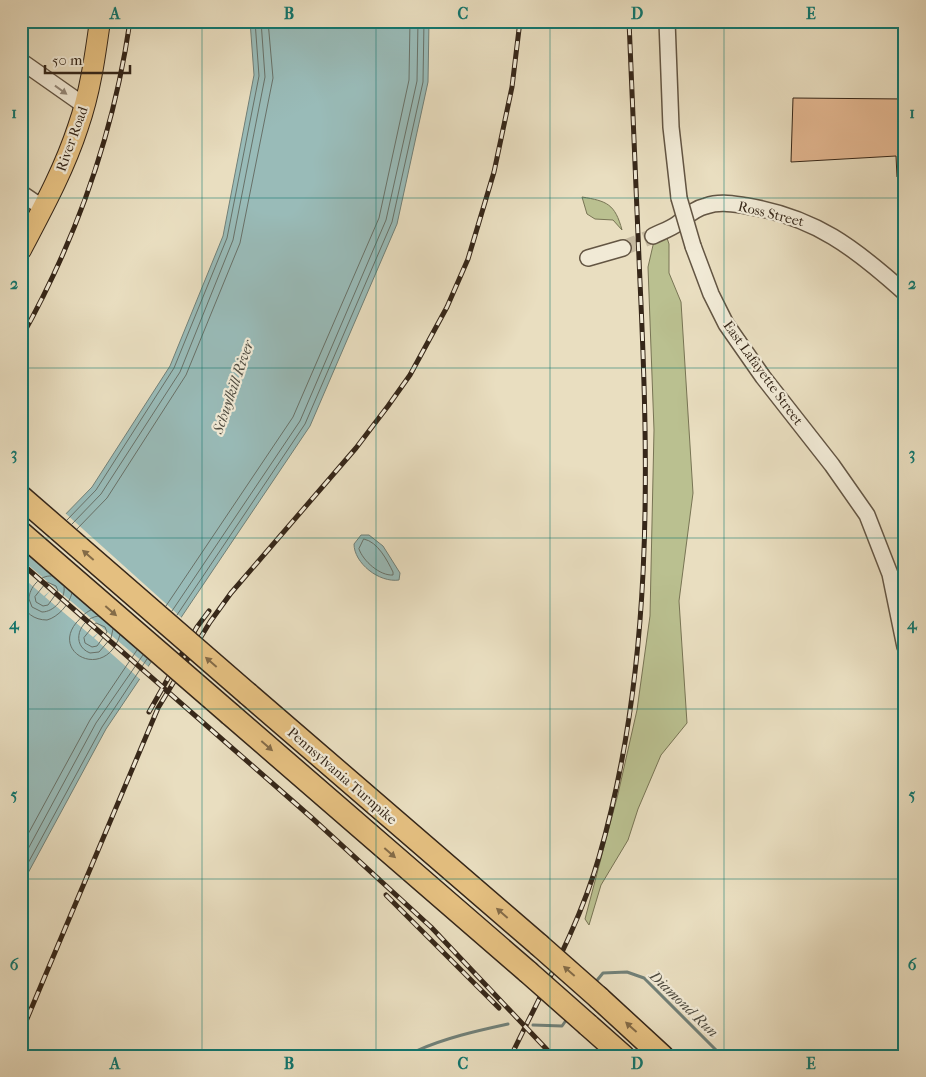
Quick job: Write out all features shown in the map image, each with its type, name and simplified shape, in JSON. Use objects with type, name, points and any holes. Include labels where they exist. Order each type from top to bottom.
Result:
[{"type":"highway","name":"Pennsylvania Turnpike","points":[[21,498],[539,945],[662,1056]]},
{"type":"highway","name":"Pennsylvania Turnpike","points":[[21,533],[623,1056]]},
{"type":"main road","name":"River Road","points":[[21,250],[70,151],[85,106],[100,21]]},
{"type":"street","name":"East Lafayette Street","points":[[667,21],[671,127],[680,198],[693,246],[712,294],[732,332],[762,377],[832,466],[867,515],[890,574],[905,646]]},
{"type":"street","points":[[21,61],[85,106]]},
{"type":"street","points":[[21,193],[43,208]]},
{"type":"street","name":"Ross Street","points":[[653,236],[678,224],[691,212],[720,202],[759,208],[791,216],[814,226],[875,266],[905,293]]},
{"type":"street","points":[[588,258],[623,248]]},
{"type":"green space","points":[[582,197],[598,200],[609,205],[616,214],[622,230],[613,220],[595,219],[587,214]]},
{"type":"green space","points":[[666,235],[669,244],[669,273],[681,302],[693,493],[679,601],[687,723],[661,755],[638,809],[628,840],[601,885],[589,925],[585,919],[618,794],[637,710],[650,616],[654,430],[648,267],[654,241]]},
{"type":"water","name":"Schuylkill River","points":[[250,21],[429,21],[428,82],[397,224],[310,426],[106,729],[21,886],[21,560],[92,487],[170,366],[223,236],[254,75]]},
{"type":"water","points":[[361,535],[369,535],[383,546],[400,573],[399,580],[391,580],[376,575],[363,565],[355,551],[354,544]]},
{"type":"pier","points":[[64,512],[183,619],[154,663],[27,551]]},
{"type":"pier","points":[[21,559],[150,668],[142,681],[94,638],[99,632],[93,637],[45,597],[50,591],[44,596],[21,576]]},
{"type":"building","points":[[793,98],[905,99],[905,176],[897,177],[896,156],[791,162]]},
{"type":"waterway","name":"Diamond Run","points":[[594,984],[603,973],[627,972],[644,978],[722,1056]]},
{"type":"waterway","name":"Diamond Run","points":[[533,1025],[562,1026],[567,1019]]},
{"type":"waterway","name":"Diamond Run","points":[[414,1056],[416,1051],[438,1042],[508,1024]]},
{"type":"tunnel","points":[[623,248],[653,236]]},
{"type":"railway","points":[[21,338],[59,263],[90,184],[114,104],[130,21]]},
{"type":"railway","points":[[21,1033],[158,708],[210,622],[231,593],[356,448],[388,406],[410,375],[447,307],[468,259],[494,172],[512,87],[520,21]]},
{"type":"railway","points":[[511,1056],[571,934],[599,857],[617,786],[629,715],[638,643],[643,571],[645,426],[629,21]]},
{"type":"railway","points":[[21,563],[312,818],[431,927],[553,1056]]},
{"type":"railway","points":[[149,712],[197,627],[209,611]]},
{"type":"railway","points":[[386,895],[499,1008]]}]
